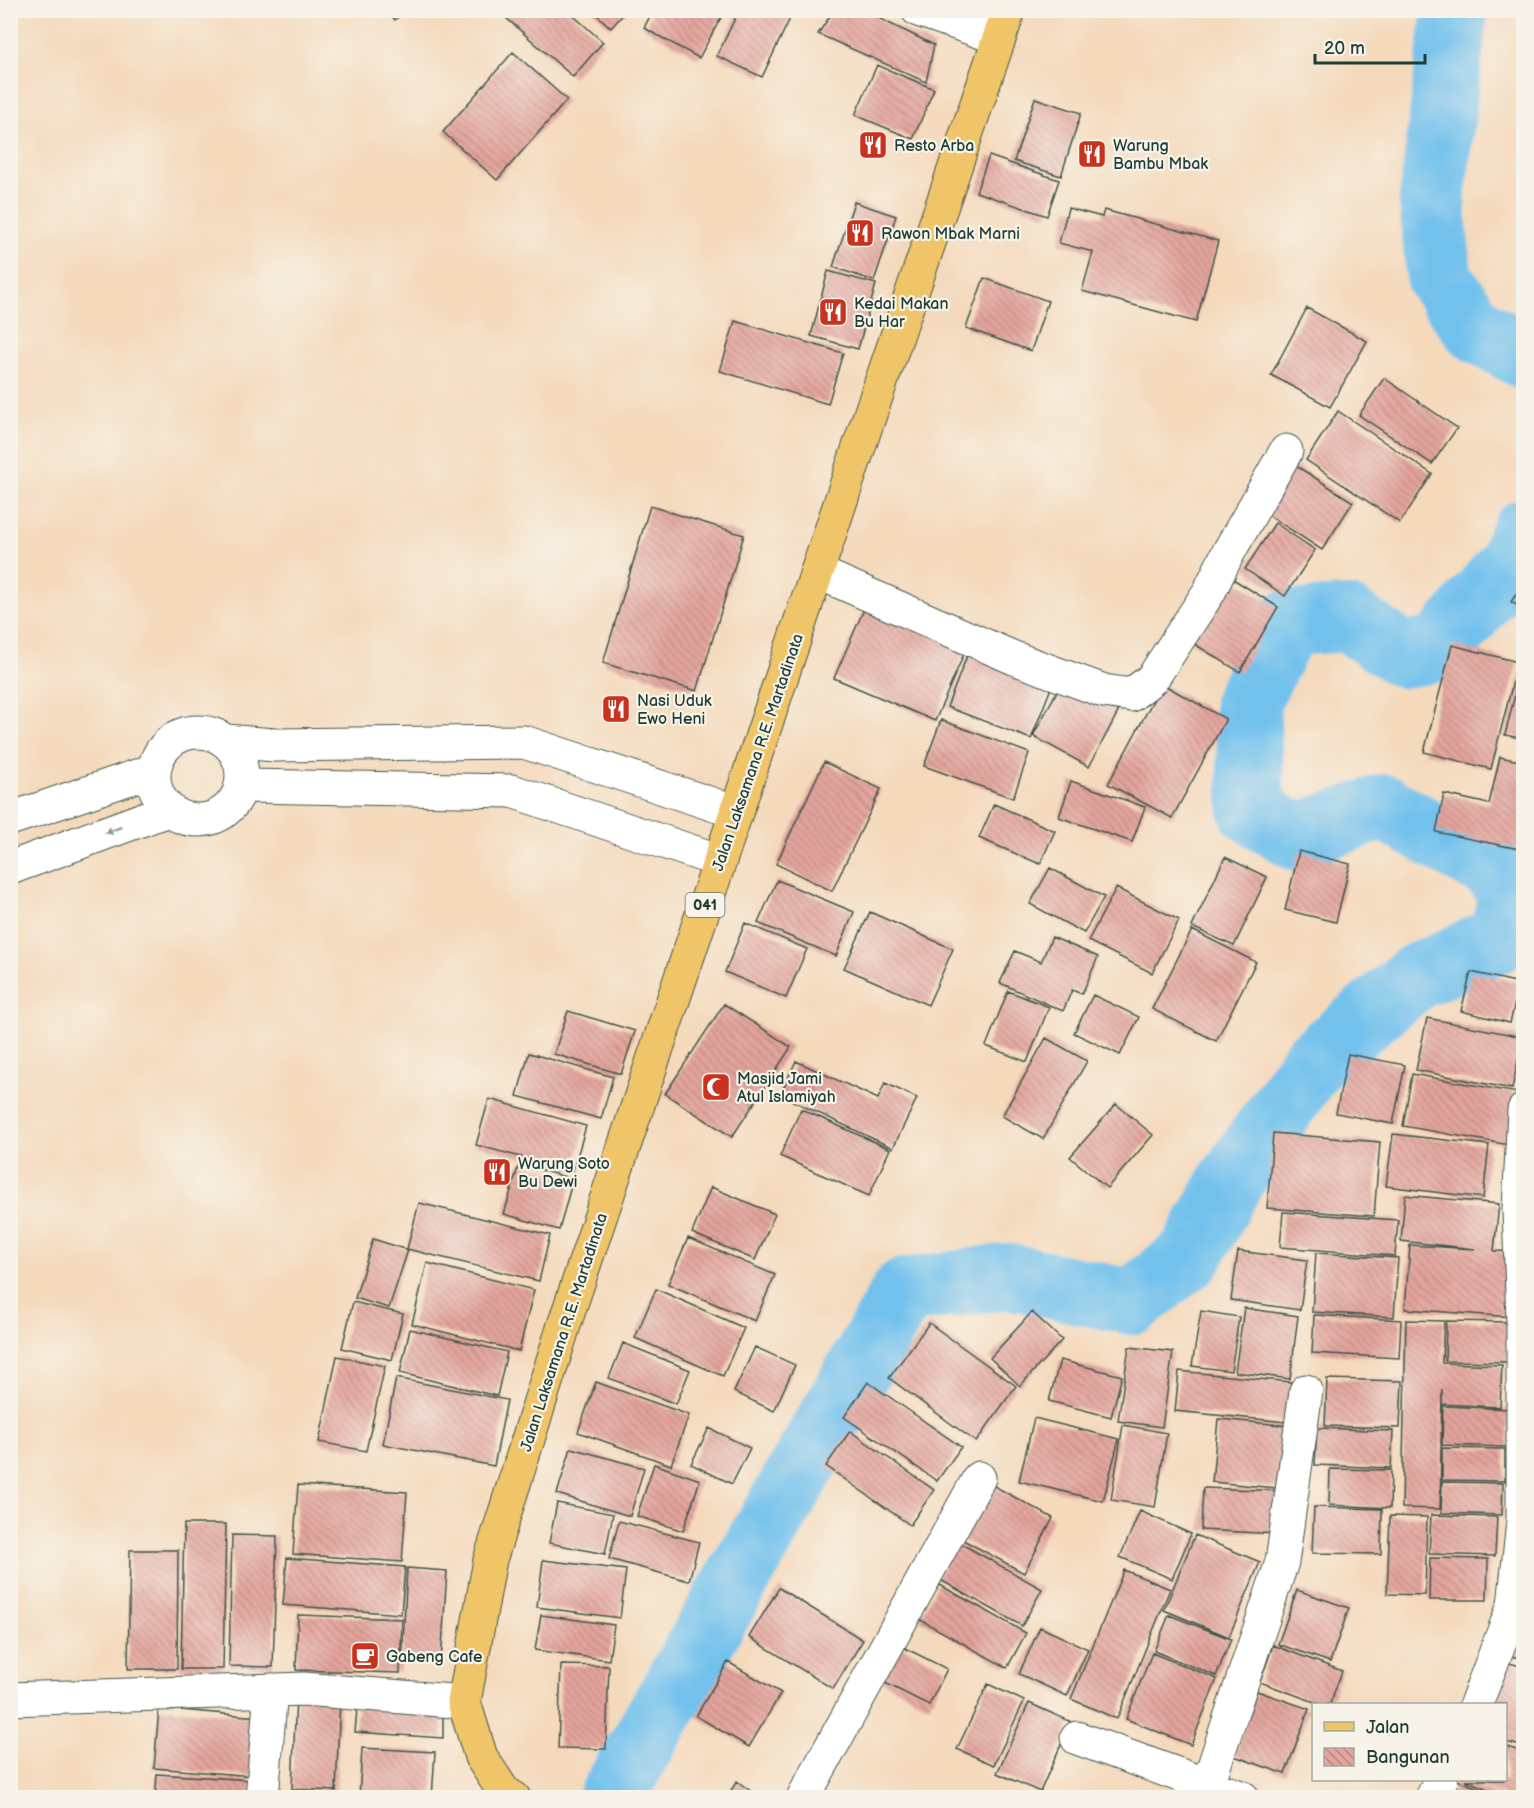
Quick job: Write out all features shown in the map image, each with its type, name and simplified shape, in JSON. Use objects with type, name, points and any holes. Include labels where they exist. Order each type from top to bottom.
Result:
[{"type":"main road","name":"Jalan Laksamana R.E. Martadinata","points":[[507,1796],[481,1757],[464,1702],[490,1560],[565,1322],[1004,24]]},
{"type":"street","points":[[918,10],[1004,24]]},
{"type":"street","points":[[817,572],[1014,658],[1104,692],[1131,696],[1152,679],[1209,592],[1286,451]]},
{"type":"street","points":[[196,731],[212,733],[226,741],[237,754],[242,769],[241,786],[235,800],[225,812],[196,821],[181,818],[168,810],[159,799],[154,784],[154,770],[158,755],[168,743],[181,735],[196,731]]},
{"type":"street","points":[[226,741],[275,745],[524,742],[736,812]]},
{"type":"street","points":[[10,819],[154,770]]},
{"type":"street","points":[[241,786],[512,791],[720,861]]},
{"type":"street","points":[[10,868],[168,810]]},
{"type":"street","points":[[1476,1703],[1514,1605],[1523,1522],[1521,1210],[1524,1110]]},
{"type":"street","points":[[1208,1784],[1282,1562],[1306,1392]]},
{"type":"street","points":[[803,1797],[979,1478]]},
{"type":"street","points":[[10,1698],[304,1689],[464,1702]]},
{"type":"street","points":[[262,1797],[272,1690]]},
{"type":"street","points":[[1077,1738],[1243,1797]]},
{"type":"street","points":[[1432,1797],[1440,1781]]},
{"type":"building","points":[[386,10],[405,10],[395,20]]},
{"type":"building","points":[[506,10],[567,10],[603,42],[573,77],[503,15]]},
{"type":"building","points":[[592,10],[627,10],[611,28]]},
{"type":"building","points":[[653,10],[725,10],[699,58],[644,28]]},
{"type":"building","points":[[739,10],[794,10],[762,77],[717,56]]},
{"type":"building","points":[[834,10],[862,10],[934,45],[926,82],[818,34]]},
{"type":"building","points":[[513,52],[567,100],[497,180],[443,132]]},
{"type":"building","points":[[877,65],[934,89],[913,139],[855,115]]},
{"type":"building","points":[[1035,98],[1081,113],[1061,176],[1014,161]]},
{"type":"building","points":[[989,156],[1059,180],[1047,216],[976,192]]},
{"type":"building","points":[[854,202],[896,216],[874,281],[833,267]]},
{"type":"building","points":[[1068,208],[1102,217],[1104,210],[1218,241],[1196,322],[1082,291],[1093,252],[1059,243]]},
{"type":"building","points":[[828,271],[876,284],[858,349],[811,336]]},
{"type":"building","points":[[984,278],[1048,301],[1031,351],[966,328]]},
{"type":"building","points":[[1307,308],[1367,341],[1330,407],[1271,375]]},
{"type":"building","points":[[735,321],[843,353],[828,404],[720,371]]},
{"type":"building","points":[[1384,378],[1457,428],[1432,464],[1359,415]]},
{"type":"building","points":[[1338,411],[1432,474],[1400,523],[1306,460]]},
{"type":"building","points":[[1287,460],[1353,502],[1322,550],[1256,507]]},
{"type":"building","points":[[650,506],[744,535],[697,691],[603,663]]},
{"type":"building","points":[[1275,523],[1315,550],[1285,596],[1245,569]]},
{"type":"building","points":[[1225,574],[1278,607],[1240,672],[1186,639]]},
{"type":"building","points":[[1524,582],[1524,609],[1511,602]]},
{"type":"building","points":[[868,600],[969,642],[935,721],[834,678]]},
{"type":"building","points":[[1452,645],[1518,662],[1491,769],[1424,752]]},
{"type":"building","points":[[970,648],[1054,680],[1031,739],[947,707]]},
{"type":"building","points":[[1524,658],[1524,739],[1505,735]]},
{"type":"building","points":[[1063,680],[1119,710],[1089,767],[1033,736]]},
{"type":"building","points":[[1162,684],[1226,719],[1172,818],[1108,784]]},
{"type":"building","points":[[941,720],[1029,753],[1013,798],[924,766]]},
{"type":"building","points":[[1500,757],[1524,762],[1524,850],[1436,832],[1444,794],[1489,804]]},
{"type":"building","points":[[824,762],[881,789],[832,891],[776,864]]},
{"type":"building","points":[[1071,781],[1145,807],[1132,842],[1059,817]]},
{"type":"building","points":[[994,804],[1055,831],[1040,864],[979,838]]},
{"type":"building","points":[[1299,851],[1350,864],[1336,922],[1285,910]]},
{"type":"building","points":[[1225,857],[1267,877],[1234,946],[1192,927]]},
{"type":"building","points":[[1050,868],[1104,897],[1084,933],[1030,904]]},
{"type":"building","points":[[777,880],[854,912],[836,956],[758,923]]},
{"type":"building","points":[[1116,888],[1179,920],[1152,973],[1088,941]]},
{"type":"building","points":[[870,912],[953,949],[928,1005],[844,968]]},
{"type":"building","points":[[745,923],[807,949],[786,998],[725,972]]},
{"type":"building","points":[[1192,930],[1256,962],[1216,1041],[1152,1009]]},
{"type":"building","points":[[1052,937],[1098,957],[1082,994],[1072,990],[1063,1011],[1000,983],[1015,951],[1041,962]]},
{"type":"building","points":[[1471,972],[1520,983],[1510,1023],[1461,1011]]},
{"type":"building","points":[[1008,991],[1049,1007],[1027,1062],[986,1046]]},
{"type":"building","points":[[1093,995],[1139,1017],[1120,1055],[1074,1033]]},
{"type":"building","points":[[724,1004],[791,1047],[732,1137],[665,1094]]},
{"type":"building","points":[[568,1011],[635,1031],[621,1074],[554,1054]]},
{"type":"building","points":[[1427,1018],[1523,1037],[1512,1089],[1416,1070]]},
{"type":"building","points":[[1046,1038],[1087,1061],[1043,1139],[1002,1116]]},
{"type":"building","points":[[529,1053],[613,1077],[601,1119],[517,1096]]},
{"type":"building","points":[[1348,1054],[1405,1065],[1393,1124],[1336,1113]]},
{"type":"building","points":[[796,1061],[878,1099],[885,1083],[917,1098],[893,1148],[780,1095]]},
{"type":"building","points":[[1412,1074],[1518,1093],[1509,1145],[1403,1126]]},
{"type":"building","points":[[489,1099],[586,1126],[573,1171],[476,1145]]},
{"type":"building","points":[[1116,1104],[1153,1135],[1107,1188],[1070,1157]]},
{"type":"building","points":[[801,1109],[890,1149],[869,1196],[780,1156]]},
{"type":"building","points":[[1273,1133],[1380,1142],[1374,1216],[1267,1208]]},
{"type":"building","points":[[1393,1134],[1489,1145],[1483,1198],[1386,1186]]},
{"type":"building","points":[[519,1164],[573,1179],[559,1230],[504,1214]]},
{"type":"building","points":[[711,1187],[775,1214],[755,1260],[692,1233]]},
{"type":"building","points":[[1405,1195],[1499,1204],[1494,1251],[1516,1252],[1512,1317],[1405,1309],[1410,1245],[1475,1249],[1401,1241]]},
{"type":"building","points":[[419,1203],[550,1235],[539,1281],[407,1249]]},
{"type":"building","points":[[1283,1212],[1398,1220],[1395,1256],[1280,1247]]},
{"type":"building","points":[[688,1238],[775,1275],[755,1321],[668,1284]]},
{"type":"building","points":[[373,1239],[408,1250],[389,1308],[355,1298]]},
{"type":"building","points":[[1238,1251],[1307,1260],[1300,1310],[1231,1300]]},
{"type":"building","points":[[1316,1253],[1398,1258],[1394,1317],[1312,1312]]},
{"type":"building","points":[[427,1263],[534,1290],[519,1351],[412,1324]]},
{"type":"building","points":[[656,1289],[744,1328],[723,1376],[635,1338]]},
{"type":"building","points":[[353,1302],[403,1314],[392,1360],[342,1348]]},
{"type":"building","points":[[1244,1308],[1298,1316],[1290,1379],[1235,1372]]},
{"type":"building","points":[[1201,1311],[1239,1317],[1231,1371],[1192,1366]]},
{"type":"building","points":[[1032,1312],[1062,1340],[1020,1386],[990,1358]]},
{"type":"building","points":[[1314,1315],[1401,1320],[1399,1358],[1312,1353]]},
{"type":"building","points":[[1406,1320],[1444,1321],[1442,1363],[1502,1365],[1500,1407],[1442,1404],[1442,1389],[1440,1509],[1402,1508]]},
{"type":"building","points":[[1446,1321],[1508,1322],[1507,1362],[1445,1361]]},
{"type":"building","points":[[929,1323],[1016,1386],[976,1442],[889,1378]]},
{"type":"building","points":[[410,1329],[507,1352],[497,1396],[400,1373]]},
{"type":"building","points":[[623,1343],[690,1370],[676,1404],[609,1378]]},
{"type":"building","points":[[755,1347],[795,1365],[774,1411],[734,1392]]},
{"type":"building","points":[[1129,1347],[1173,1352],[1162,1427],[1118,1421]]},
{"type":"building","points":[[337,1356],[385,1366],[366,1451],[319,1442]]},
{"type":"building","points":[[1060,1360],[1122,1376],[1111,1417],[1049,1401]]},
{"type":"building","points":[[1179,1371],[1300,1383],[1296,1423],[1175,1411]]},
{"type":"building","points":[[396,1378],[507,1400],[494,1466],[383,1444]]},
{"type":"building","points":[[1327,1379],[1402,1381],[1400,1428],[1325,1426]]},
{"type":"building","points":[[596,1382],[689,1415],[671,1465],[578,1432]]},
{"type":"building","points":[[868,1382],[961,1447],[937,1481],[844,1417]]},
{"type":"building","points":[[1443,1406],[1509,1409],[1508,1447],[1442,1445]]},
{"type":"building","points":[[1034,1418],[1119,1439],[1103,1501],[1019,1481]]},
{"type":"building","points":[[1218,1419],[1292,1426],[1286,1489],[1212,1482]]},
{"type":"building","points":[[1123,1425],[1167,1433],[1155,1507],[1111,1500]]},
{"type":"building","points":[[709,1428],[750,1448],[732,1484],[691,1464]]},
{"type":"building","points":[[1317,1428],[1393,1431],[1391,1468],[1315,1465]]},
{"type":"building","points":[[850,1431],[934,1490],[910,1525],[826,1466]]},
{"type":"building","points":[[571,1448],[644,1468],[630,1516],[557,1494]]},
{"type":"building","points":[[1442,1448],[1505,1449],[1505,1481],[1442,1480]]},
{"type":"building","points":[[654,1464],[700,1480],[683,1531],[637,1516]]},
{"type":"building","points":[[1330,1469],[1391,1470],[1390,1508],[1329,1505]]},
{"type":"building","points":[[983,1480],[1053,1518],[1024,1573],[954,1535]]},
{"type":"building","points":[[1442,1482],[1503,1483],[1502,1515],[1441,1513]]},
{"type":"building","points":[[298,1485],[407,1492],[402,1562],[293,1554]]},
{"type":"building","points":[[1203,1488],[1284,1491],[1281,1534],[1201,1530]]},
{"type":"building","points":[[557,1503],[613,1514],[605,1554],[549,1543]]},
{"type":"building","points":[[1314,1507],[1382,1509],[1381,1554],[1312,1553]]},
{"type":"building","points":[[1140,1511],[1191,1534],[1172,1579],[1120,1557]]},
{"type":"building","points":[[1431,1515],[1497,1517],[1495,1556],[1429,1554]]},
{"type":"building","points":[[1390,1516],[1427,1517],[1425,1595],[1387,1594]]},
{"type":"building","points":[[619,1521],[699,1542],[689,1581],[609,1559]]},
{"type":"building","points":[[184,1524],[226,1524],[223,1669],[181,1669]]},
{"type":"building","points":[[232,1535],[277,1536],[273,1667],[229,1666]]},
{"type":"building","points":[[1195,1535],[1260,1562],[1229,1637],[1164,1610]]},
{"type":"building","points":[[958,1542],[1042,1589],[1022,1626],[937,1578]]},
{"type":"building","points":[[130,1550],[178,1550],[177,1669],[128,1669]]},
{"type":"building","points":[[287,1558],[405,1567],[401,1614],[283,1605]]},
{"type":"building","points":[[1430,1558],[1488,1559],[1487,1600],[1429,1600]]},
{"type":"building","points":[[543,1560],[626,1570],[620,1618],[537,1607]]},
{"type":"building","points":[[407,1568],[447,1571],[441,1662],[402,1660]]},
{"type":"building","points":[[1124,1570],[1170,1589],[1117,1719],[1071,1699]]},
{"type":"building","points":[[938,1584],[1026,1633],[1007,1668],[919,1619]]},
{"type":"building","points":[[779,1588],[863,1640],[833,1689],[749,1637]]},
{"type":"building","points":[[1297,1590],[1349,1608],[1330,1662],[1278,1644]]},
{"type":"building","points":[[298,1615],[402,1619],[400,1673],[296,1670]]},
{"type":"building","points":[[541,1615],[614,1625],[609,1660],[535,1650]]},
{"type":"building","points":[[1169,1615],[1231,1639],[1216,1676],[1154,1651]]},
{"type":"building","points":[[1524,1617],[1524,1659],[1511,1656]]},
{"type":"building","points":[[1040,1627],[1088,1649],[1067,1696],[1019,1674]]},
{"type":"building","points":[[899,1645],[947,1669],[929,1705],[881,1681]]},
{"type":"building","points":[[1273,1645],[1342,1671],[1330,1703],[1317,1703],[1260,1682]]},
{"type":"building","points":[[1152,1653],[1217,1679],[1191,1745],[1126,1719]]},
{"type":"building","points":[[728,1662],[781,1693],[749,1747],[696,1716]]},
{"type":"building","points":[[1506,1662],[1524,1667],[1524,1747],[1507,1742],[1507,1703],[1492,1703]]},
{"type":"building","points":[[561,1665],[609,1666],[606,1749],[558,1748]]},
{"type":"building","points":[[988,1684],[1024,1701],[994,1765],[957,1749]]},
{"type":"building","points":[[1257,1691],[1309,1709],[1285,1774],[1234,1756]]},
{"type":"building","points":[[296,1697],[340,1698],[336,1791],[292,1789]]},
{"type":"building","points":[[358,1697],[443,1705],[443,1738],[355,1732]]},
{"type":"building","points":[[1029,1703],[1071,1722],[1040,1792],[997,1773]]},
{"type":"building","points":[[159,1708],[258,1717],[253,1776],[154,1768]]},
{"type":"building","points":[[1507,1746],[1524,1753],[1524,1798],[1510,1798],[1468,1781],[1507,1781]]},
{"type":"building","points":[[362,1748],[435,1752],[432,1798],[359,1798]]},
{"type":"building","points":[[157,1774],[252,1780],[251,1798],[155,1798]]},
{"type":"building","points":[[737,1781],[760,1798],[726,1798]]},
{"type":"building","points":[[1456,1781],[1502,1797],[1448,1798]]},
{"type":"waterway","points":[[1455,10],[1432,199],[1439,278],[1475,328],[1524,356]]},
{"type":"waterway","points":[[611,1798],[904,1291],[1008,1276],[1132,1302],[1190,1256],[1231,1181],[1314,1061],[1417,976],[1502,938],[1513,892],[1491,867],[1383,807],[1296,837],[1252,811],[1247,702],[1288,623],[1348,619],[1403,655],[1440,649],[1510,564],[1524,532]]},
{"type":"place","name":"Resto Arba","points":[[873,145]]},
{"type":"place","name":"Warung Bambu Mbak","points":[[1092,154]]},
{"type":"place","name":"Rawon Mbak Marni","points":[[860,233]]},
{"type":"place","name":"Kedai Makan Bu Har","points":[[833,312]]},
{"type":"place","name":"Nasi Uduk Ewo Heni","points":[[616,709]]},
{"type":"place","name":"Masjid Jami Atul Islamiyah","points":[[716,1087]]},
{"type":"place","name":"Warung Soto Bu Dewi","points":[[497,1172]]},
{"type":"place","name":"Gabeng Cafe","points":[[365,1656]]}]
